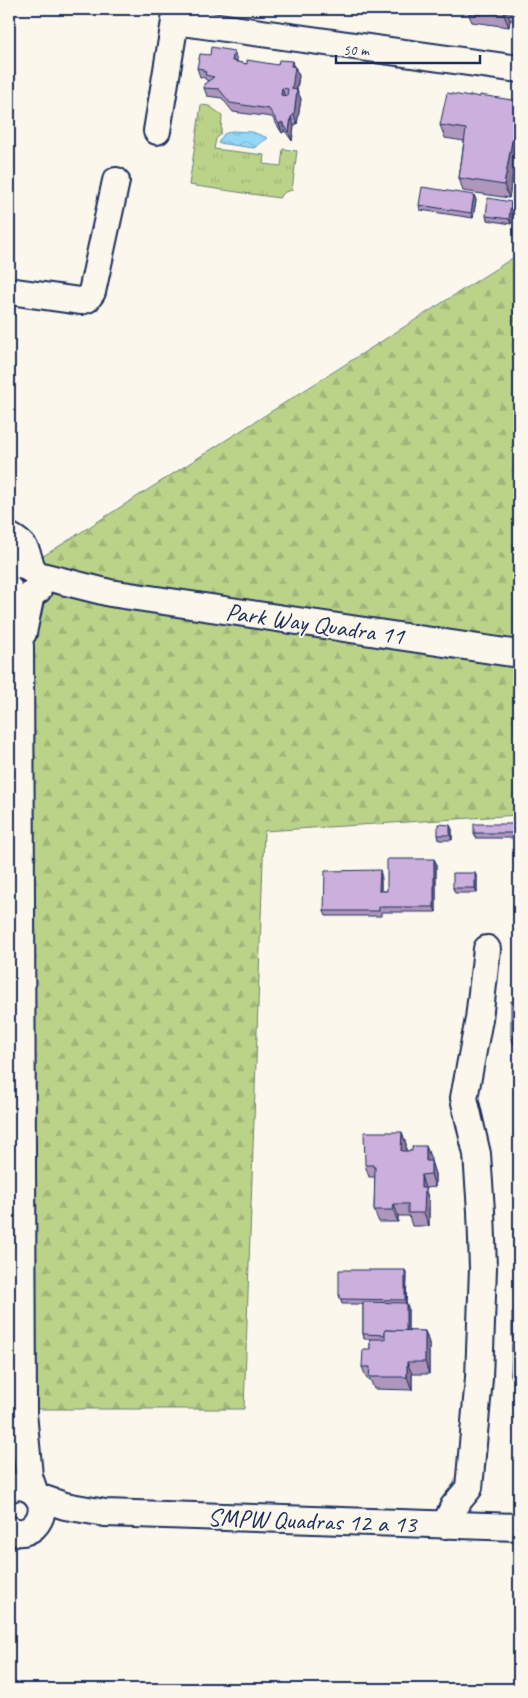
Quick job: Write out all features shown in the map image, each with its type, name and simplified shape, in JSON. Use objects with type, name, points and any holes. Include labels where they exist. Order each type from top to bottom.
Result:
[{"type":"street","points":[[157,131],[176,15],[519,69]]},
{"type":"street","points":[[9,291],[80,301],[87,299],[92,292],[116,181]]},
{"type":"street","points":[[9,536],[22,543],[28,552],[20,646],[23,1413],[28,1469],[27,1492],[42,1505],[42,1515],[38,1523]]},
{"type":"street","name":"Park Way Quadra 11","points":[[24,582],[519,654]]},
{"type":"street","points":[[445,1524],[454,1506],[469,1488],[479,1378],[483,1268],[481,1211],[477,1154],[464,1098],[479,1019],[487,949]]},
{"type":"street","points":[[9,1476],[23,1413]]},
{"type":"street","points":[[469,1488],[481,1507],[488,1526]]},
{"type":"street","name":"SMPW Quadras 12 a 13","points":[[27,1492],[65,1506],[105,1513],[519,1527]]},
{"type":"street","name":"SMPW Quadras 12 a 13","points":[[9,1529],[14,1532],[27,1531],[38,1523],[105,1513]]},
{"type":"green space","points":[[201,105],[209,106],[222,115],[221,133],[216,139],[214,149],[264,155],[263,164],[281,166],[283,149],[297,151],[292,190],[285,192],[279,198],[189,185]]},
{"type":"green space","points":[[519,254],[519,815],[264,831],[244,1409],[9,1409],[9,578]]},
{"type":"water","points":[[232,131],[252,132],[268,138],[254,148],[218,143],[224,134]]},
{"type":"building","points":[[469,9],[479,9],[481,15],[468,13]]},
{"type":"building","points":[[479,9],[505,9],[504,15],[479,11]]},
{"type":"building","points":[[211,47],[234,51],[232,61],[247,64],[247,60],[278,65],[279,60],[292,61],[291,66],[295,67],[292,89],[297,90],[294,115],[291,117],[289,132],[282,122],[279,124],[269,109],[230,103],[219,89],[204,88],[204,84],[214,77],[205,75],[206,72],[203,69],[197,68],[200,54],[210,55]],"holes":[[[282,88],[288,89],[287,96],[281,95]]]},
{"type":"building","points":[[447,93],[470,97],[470,95],[480,97],[480,95],[518,101],[516,115],[519,115],[519,130],[517,142],[512,141],[504,185],[459,178],[466,129],[440,125]]},
{"type":"building","points":[[422,187],[474,195],[471,213],[419,205]]},
{"type":"building","points":[[488,198],[511,202],[509,219],[486,216]]},
{"type":"building","points":[[438,824],[450,825],[450,835],[438,835]]},
{"type":"building","points":[[474,824],[517,824],[516,833],[474,833]]},
{"type":"building","points":[[387,859],[434,859],[434,907],[379,907],[379,911],[324,911],[325,871],[380,870],[379,891],[387,891]]},
{"type":"building","points":[[453,873],[475,873],[475,888],[453,888]]},
{"type":"building","points":[[517,966],[519,966],[519,1036],[511,1036],[511,1001],[517,1002]]},
{"type":"building","points":[[364,1132],[402,1132],[401,1151],[412,1151],[412,1146],[426,1146],[426,1161],[431,1161],[431,1174],[421,1175],[421,1188],[425,1188],[424,1213],[408,1213],[408,1204],[394,1204],[393,1210],[374,1210],[375,1167],[373,1165],[365,1165]]},
{"type":"building","points":[[339,1270],[405,1270],[405,1300],[340,1299]]},
{"type":"building","points":[[363,1302],[406,1303],[406,1331],[385,1330],[385,1335],[363,1334]]},
{"type":"building","points":[[512,1313],[519,1313],[519,1375],[511,1375],[512,1343],[518,1344],[518,1337],[512,1336]]},
{"type":"building","points":[[385,1330],[425,1331],[425,1362],[407,1362],[407,1377],[369,1377],[370,1367],[362,1367],[363,1349],[370,1349],[370,1339],[385,1339]]}]
